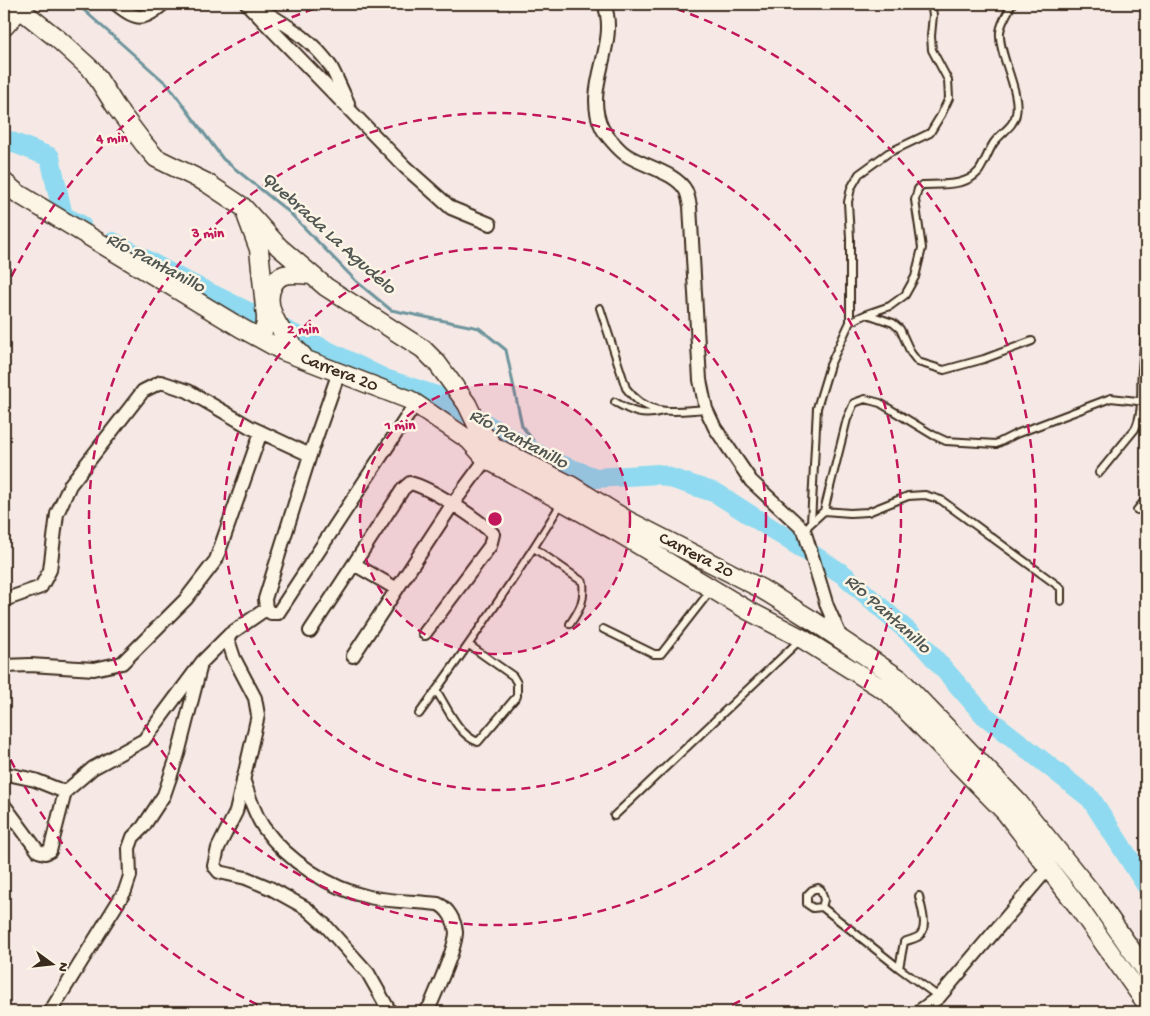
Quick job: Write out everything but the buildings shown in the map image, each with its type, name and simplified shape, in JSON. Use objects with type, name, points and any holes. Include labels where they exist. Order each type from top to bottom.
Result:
[{"type":"main road","points":[[4,27],[22,6],[93,71],[134,132],[156,158],[207,183],[243,207],[279,247],[326,287],[423,349],[437,363],[467,404],[474,434]]},
{"type":"main road","name":"Carrera 20","points":[[8,190],[283,351],[416,403],[474,434],[490,453],[562,501],[749,611],[802,638],[889,692],[1006,813],[1049,867],[1146,1003]]},
{"type":"main road","points":[[243,207],[253,230],[275,323]]},
{"type":"main road","points":[[307,360],[275,323],[270,303],[270,290],[275,280],[283,276],[296,274],[311,275]]},
{"type":"main road","points":[[256,336],[262,333],[266,327],[275,323]]},
{"type":"main road","name":"Carrera 20","points":[[490,453],[570,485],[625,519],[760,588],[900,679],[1018,802],[1092,893],[1146,971]]},
{"type":"street","points":[[122,5],[139,18],[149,16],[163,4]]},
{"type":"street","points":[[604,4],[608,32],[598,84],[597,106],[602,129],[624,154],[676,181],[686,192],[690,206],[700,380],[706,408],[715,428],[751,481],[807,531],[827,606],[842,640]]},
{"type":"street","points":[[248,5],[262,10],[300,34],[316,49],[331,68],[353,114]]},
{"type":"street","points":[[248,5],[405,167],[451,208],[490,224]]},
{"type":"street","points":[[339,372],[310,455],[265,599],[266,609],[271,613],[278,613],[416,403]]},
{"type":"street","points":[[4,600],[41,587],[50,570],[57,514],[70,485],[143,390],[161,382],[188,391],[261,432],[310,455]]},
{"type":"street","points":[[4,666],[94,669],[122,663],[186,599],[216,560],[261,432]]},
{"type":"street","points":[[352,656],[452,505],[490,453]]},
{"type":"street","points":[[310,631],[403,489],[410,483],[419,485],[452,505],[486,527],[493,534],[490,546],[425,633]]},
{"type":"street","points":[[354,564],[398,589]]},
{"type":"street","points":[[4,804],[38,852],[45,853],[50,851],[66,792],[92,768],[144,740],[202,662],[230,634],[266,609]]},
{"type":"street","points":[[230,634],[228,640],[234,658],[255,698],[258,715],[236,812],[215,857],[214,866],[220,872],[246,878],[270,888],[306,908],[326,926],[368,973],[390,1012]]},
{"type":"street","points":[[50,1012],[125,891],[130,876],[129,848],[133,837],[142,828],[164,795],[178,754],[202,662]]},
{"type":"street","points":[[4,775],[35,780],[66,792]]},
{"type":"street","points":[[243,779],[252,804],[264,828],[295,861],[310,872],[349,891],[368,897],[438,904],[445,908],[454,924],[455,937],[453,948],[430,1006],[425,1012]]},
{"type":"street","points":[[918,1012],[939,997],[1049,867]]},
{"type":"lane","points":[[807,531],[817,408],[830,365],[850,322],[848,202],[850,188],[859,174],[888,153],[930,133],[949,98],[948,80],[932,50],[933,15],[931,4]]},
{"type":"lane","points":[[850,322],[890,306],[905,295],[915,277],[922,248],[915,200],[918,189],[922,185],[959,183],[972,178],[980,169],[994,143],[1013,123],[1017,114],[1016,104],[1000,33],[1012,4]]},
{"type":"lane","points":[[600,308],[626,388],[635,400],[664,411]]},
{"type":"lane","points":[[867,314],[893,323],[900,329],[911,353],[918,362],[944,370],[984,359],[1032,341]]},
{"type":"lane","points":[[1099,473],[1135,429],[1141,412],[1144,402],[1142,371],[1146,322]]},
{"type":"lane","points":[[807,531],[824,510],[847,419],[854,403],[865,399],[880,403],[946,441],[996,444],[1016,434],[1111,398],[1144,402]]},
{"type":"lane","points":[[615,402],[636,412],[649,415],[664,411],[706,408]]},
{"type":"lane","points":[[824,510],[850,513],[868,512],[908,496],[925,494],[941,500],[1062,588],[1061,601]]},
{"type":"lane","points":[[1137,510],[1146,499]]},
{"type":"lane","points":[[419,714],[469,645],[534,548],[562,501]]},
{"type":"lane","points":[[534,548],[583,582],[584,594],[581,607],[570,624]]},
{"type":"lane","points":[[603,629],[654,654],[662,654],[712,589]]},
{"type":"lane","points":[[614,816],[802,638]]},
{"type":"lane","points":[[436,690],[461,730],[471,740],[478,742],[517,696],[517,683],[513,676],[469,645]]},
{"type":"lane","points":[[900,968],[904,942],[918,936],[924,930],[919,896]]},
{"type":"lane","points":[[822,907],[939,997]]},
{"type":"waterway","name":"Quebrada La Agudelo","points":[[77,4],[169,86],[223,159],[289,212],[357,282],[391,310],[479,328],[506,350],[522,426],[548,460]]},
{"type":"waterway","name":"Río Pantanillo","points":[[4,139],[50,157],[63,216],[81,225]]},
{"type":"waterway","name":"Río Pantanillo","points":[[113,242],[179,278],[385,379],[437,396],[548,460],[596,478],[658,474],[716,493],[844,575],[921,643],[984,715],[1091,799],[1146,885]]}]
